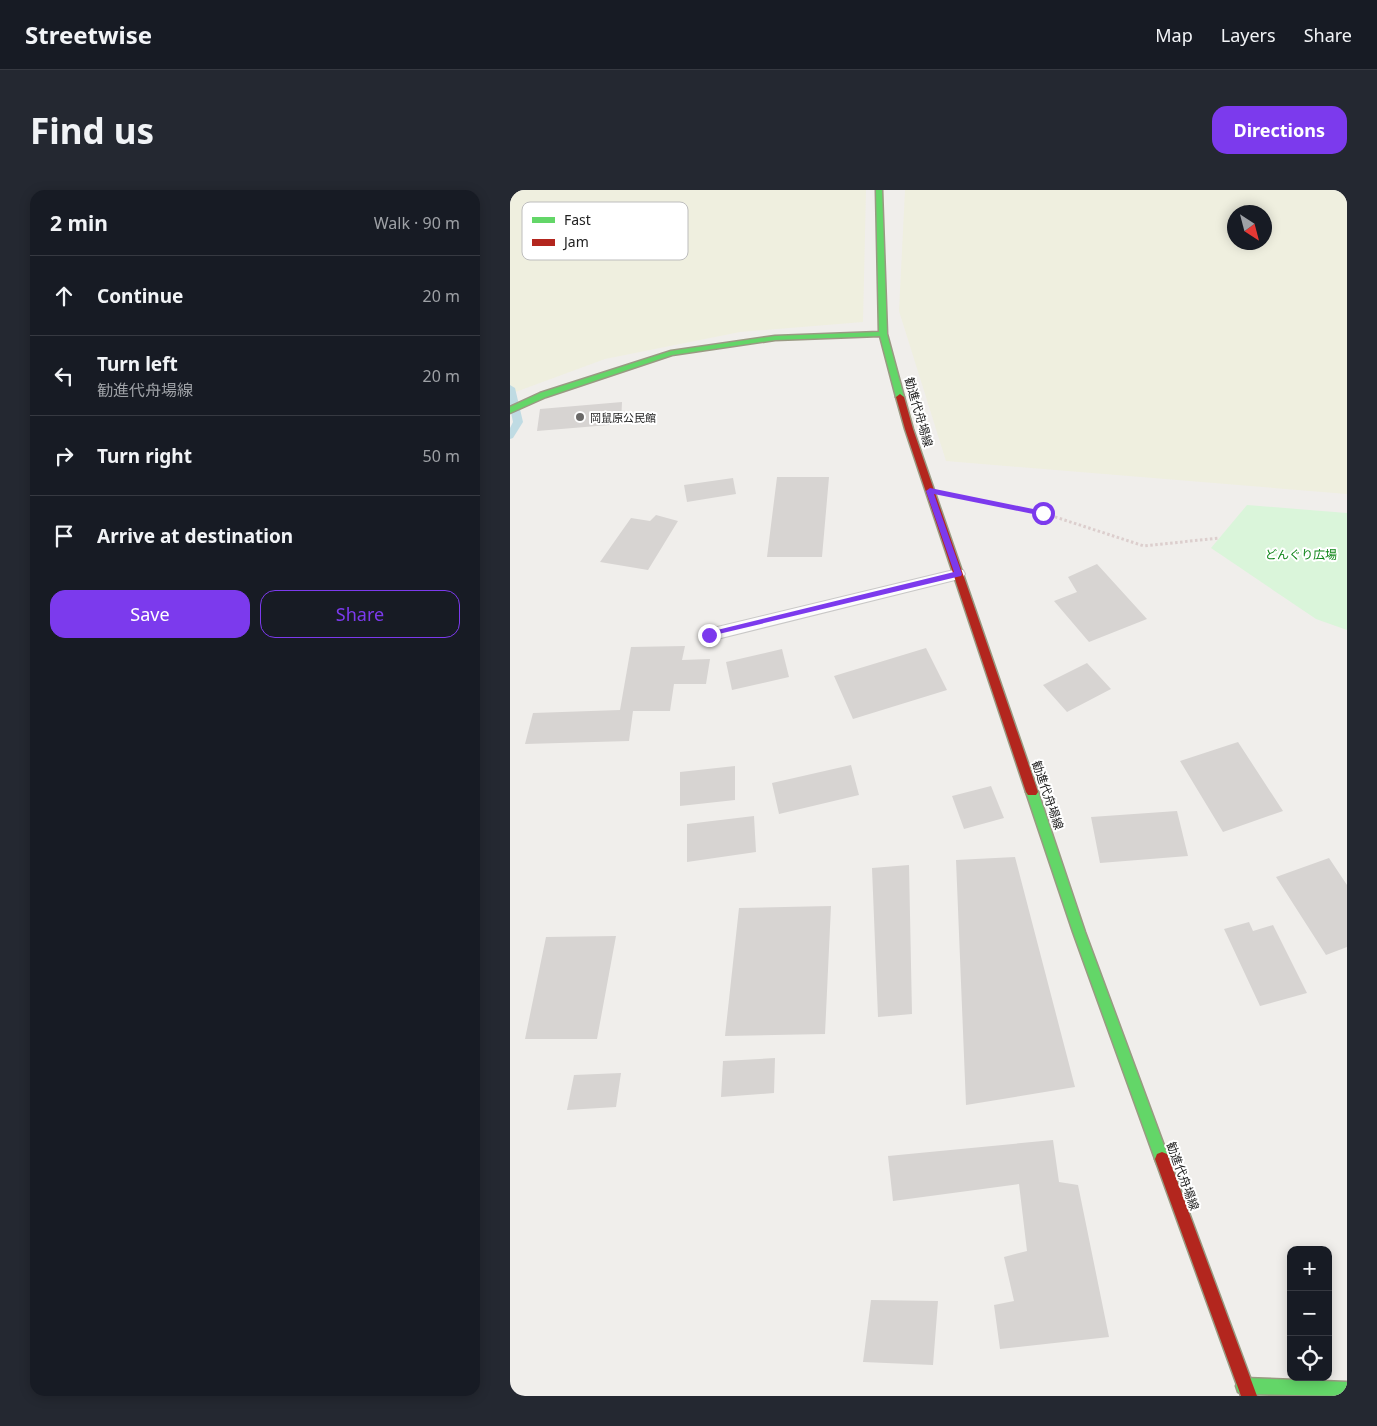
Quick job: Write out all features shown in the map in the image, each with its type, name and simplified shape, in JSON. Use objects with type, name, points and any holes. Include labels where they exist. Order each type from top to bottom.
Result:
[{"type":"main road","name":"勧進代舟場線","points":[[880,190],[883,334],[909,429],[1079,932],[1247,1391]]},
{"type":"main road","points":[[510,410],[543,395],[672,353],[775,338],[883,334]]},
{"type":"main road","points":[[1247,1391],[1347,1390]]},
{"type":"lane","points":[[709,635],[958,574]]},
{"type":"path","points":[[930,491],[1043,513],[1144,546],[1219,538]]},
{"type":"green space","points":[[510,190],[866,190],[863,322],[740,332],[605,359],[510,394]]},
{"type":"green space","points":[[905,190],[1347,190],[1347,494],[946,461],[899,311]]},
{"type":"green space","name":"どんぐり広場","points":[[1247,505],[1347,513],[1347,630],[1316,619],[1211,548]]},
{"type":"building","name":"岡鼠原公民館","points":[[622,402],[621,424],[537,431],[540,409]]},
{"type":"building","points":[[777,477],[829,477],[822,557],[767,557]]},
{"type":"building","points":[[733,478],[736,494],[687,502],[684,485]]},
{"type":"building","points":[[656,515],[678,521],[648,570],[600,562],[631,518],[650,521]]},
{"type":"building","points":[[1097,564],[1147,619],[1089,642],[1054,601],[1077,592],[1068,577]]},
{"type":"building","points":[[685,646],[682,660],[710,659],[706,684],[674,684],[670,711],[633,711],[629,741],[525,744],[533,713],[620,710],[631,647]]},
{"type":"building","points":[[926,648],[947,690],[853,719],[834,676]]},
{"type":"building","points":[[782,649],[789,677],[732,690],[726,662]]},
{"type":"building","points":[[1087,663],[1111,689],[1067,712],[1043,685]]},
{"type":"building","points":[[1238,742],[1283,811],[1223,832],[1180,761]]},
{"type":"building","points":[[851,765],[859,795],[779,814],[772,783]]},
{"type":"building","points":[[735,766],[735,800],[680,806],[680,772]]},
{"type":"building","points":[[991,786],[1004,818],[964,829],[952,796]]},
{"type":"building","points":[[1177,811],[1188,856],[1100,863],[1091,817]]},
{"type":"building","points":[[754,816],[756,852],[687,862],[687,824]]},
{"type":"building","points":[[1015,857],[1075,1087],[966,1105],[956,860]]},
{"type":"building","points":[[1329,858],[1347,885],[1347,947],[1326,955],[1276,877]]},
{"type":"building","points":[[909,865],[912,1014],[878,1017],[872,868]]},
{"type":"building","points":[[831,906],[825,1034],[725,1036],[739,908]]},
{"type":"building","points":[[1249,922],[1253,931],[1273,925],[1307,993],[1260,1006],[1224,929]]},
{"type":"building","points":[[616,936],[597,1039],[525,1039],[546,937]]},
{"type":"building","points":[[775,1058],[774,1093],[721,1097],[723,1061]]},
{"type":"building","points":[[621,1073],[616,1107],[567,1110],[574,1075]]},
{"type":"building","points":[[1053,1140],[1059,1182],[1078,1185],[1109,1337],[1000,1349],[994,1305],[1014,1301],[1004,1257],[1027,1251],[1019,1184],[893,1201],[888,1156]]},
{"type":"building","points":[[871,1300],[938,1301],[933,1365],[863,1362]]},
{"type":"waterway","points":[[510,388],[518,422],[510,436]]},
{"type":"traffic: fast","points":[[879,190],[883,334],[900,397]]},
{"type":"traffic: fast","points":[[510,410],[543,395],[671,353],[775,338],[883,334]]},
{"type":"traffic: fast","points":[[1032,792],[1079,932],[1162,1159]]},
{"type":"traffic: fast","points":[[1244,1386],[1347,1390]]},
{"type":"traffic: jam","points":[[900,397],[909,429],[1032,792]]},
{"type":"traffic: jam","points":[[1162,1159],[1249,1396]]},
{"type":"place","name":"岡鼠原公民館","points":[[580,417]]},
{"type":"route","points":[[709,635],[958,574],[930,491],[1043,513]]}]
